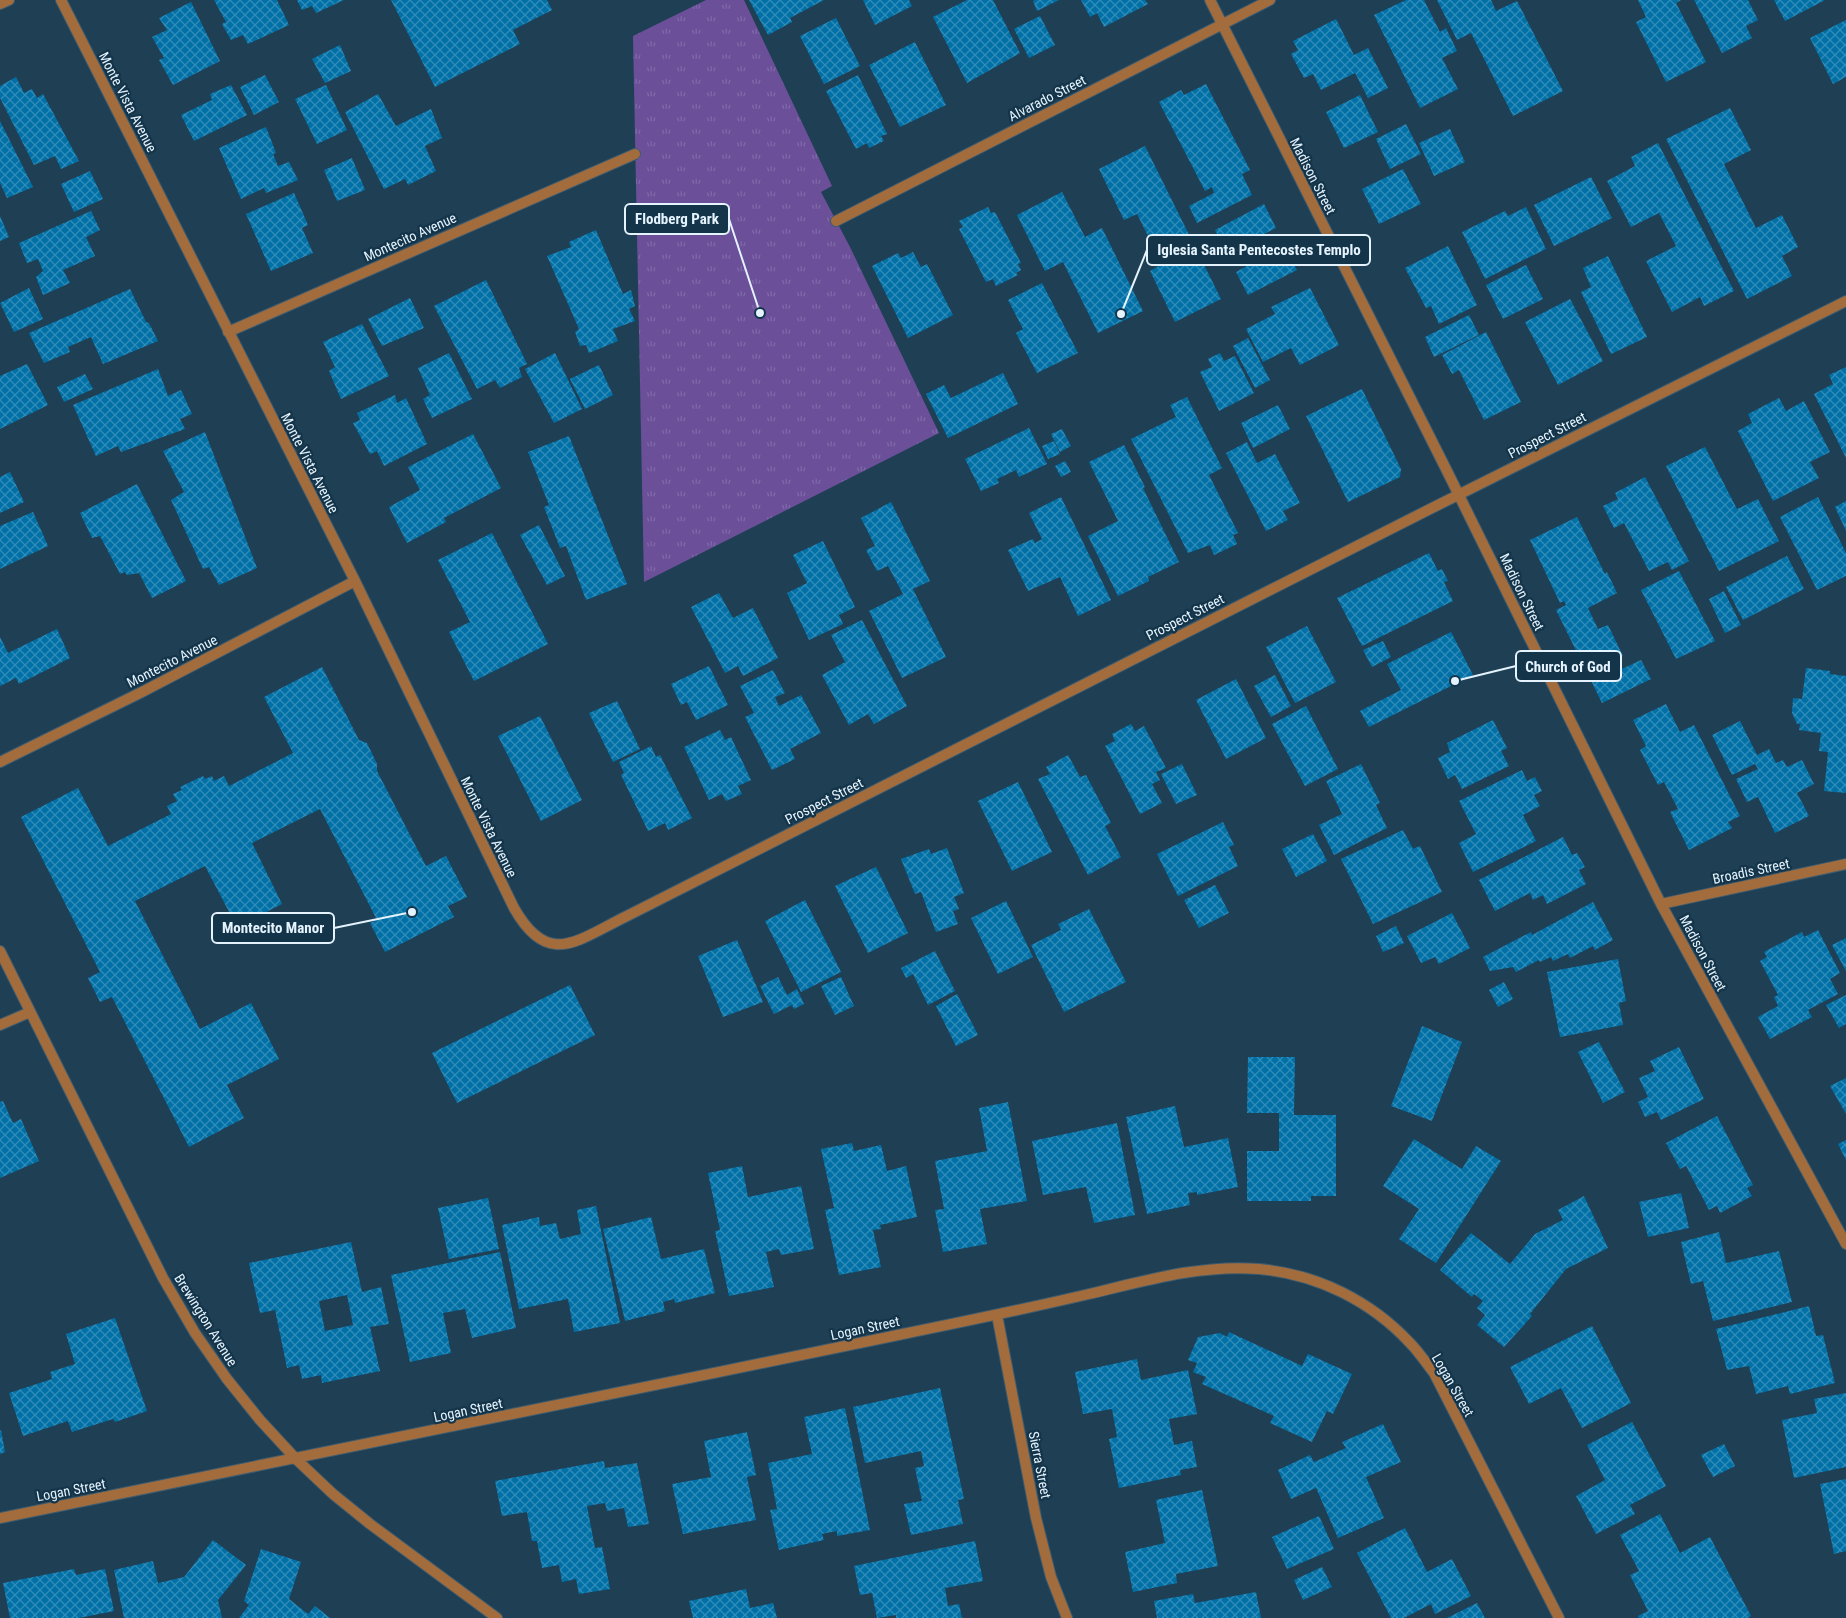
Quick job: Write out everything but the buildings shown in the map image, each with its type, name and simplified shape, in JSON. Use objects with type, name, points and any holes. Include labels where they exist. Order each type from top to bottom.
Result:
[{"type":"street","points":[[0,4],[9,0]]},
{"type":"street","name":"Monte Vista Avenue","points":[[61,0],[355,581],[514,908],[524,926],[535,938]]},
{"type":"street","name":"Madison Street","points":[[1210,0],[1661,904],[1844,1237]]},
{"type":"street","name":"Alvarado Street","points":[[836,222],[1270,0]]},
{"type":"street","name":"Montecito Avenue","points":[[228,332],[635,154]]},
{"type":"street","name":"Prospect Street","points":[[535,938],[548,944],[562,945],[574,942],[1458,494],[1846,301]]},
{"type":"street","name":"Montecito Avenue","points":[[0,762],[142,692],[355,581]]},
{"type":"street","name":"Broadis Street","points":[[1661,904],[1846,864]]},
{"type":"street","name":"Brewington Avenue","points":[[0,951],[163,1278],[195,1333],[232,1386],[296,1459],[333,1494],[370,1524],[497,1618]]},
{"type":"street","points":[[0,1025],[30,1012]]},
{"type":"street","name":"Logan Street","points":[[0,1518],[997,1315],[1168,1276],[1203,1270],[1261,1269],[1284,1273],[1335,1288],[1363,1303],[1388,1321],[1413,1345],[1434,1372],[1559,1618]]},
{"type":"street","name":"Sierra Street","points":[[997,1315],[1036,1518],[1051,1577],[1067,1618]]},
{"type":"green space","points":[[706,0],[744,0],[832,186],[821,192],[850,247],[939,433],[644,582],[633,36]]},
{"type":"place","name":"Flodberg Park","points":[[760,313]]},
{"type":"place","name":"Iglesia Santa Pentecostes Templo","points":[[1121,314]]},
{"type":"place","name":"Church of God","points":[[1455,681]]},
{"type":"place","name":"Montecito Manor","points":[[412,912]]}]
